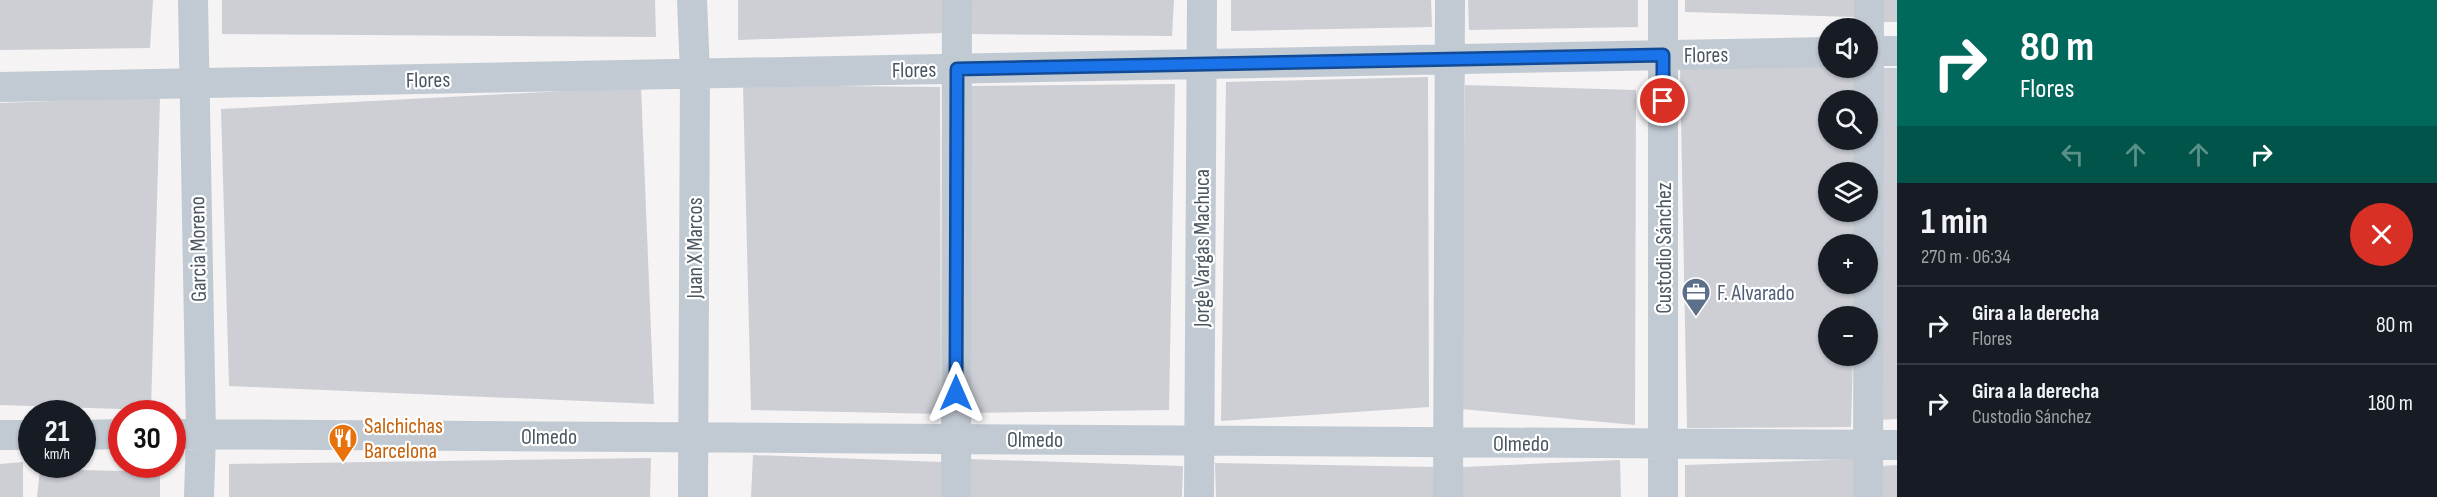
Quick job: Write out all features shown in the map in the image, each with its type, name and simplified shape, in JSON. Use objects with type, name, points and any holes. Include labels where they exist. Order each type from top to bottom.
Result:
[{"type":"street","name":"Garcia Moreno","points":[[193,0],[187,434],[200,497]]},
{"type":"street","name":"Juan X Marcos","points":[[692,0],[695,73],[693,497]]},
{"type":"street","points":[[956,497],[957,0]]},
{"type":"street","name":"Jorge Vargas Machuca","points":[[1199,497],[1202,0]]},
{"type":"street","points":[[1448,497],[1450,0]]},
{"type":"street","name":"Custodio Sánchez","points":[[1663,0],[1663,497]]},
{"type":"street","points":[[1869,0],[1872,18]]},
{"type":"street","points":[[1868,497],[1883,445],[1878,51]]},
{"type":"street","name":"Flores","points":[[0,87],[1818,52]]},
{"type":"street","name":"Olmedo","points":[[187,434],[1883,445]]},
{"type":"street","points":[[0,435],[18,435]]},
{"type":"building","points":[[0,0],[153,0],[150,48],[0,50]]},
{"type":"building","points":[[222,0],[655,0],[656,37],[222,34]]},
{"type":"building","points":[[738,0],[943,0],[944,33],[738,40]]},
{"type":"building","points":[[972,0],[1174,0],[1172,36],[972,34]]},
{"type":"building","points":[[1231,0],[1431,0],[1432,27],[1231,31]]},
{"type":"building","points":[[1468,0],[1638,0],[1638,27],[1469,30]]},
{"type":"building","points":[[1685,0],[1855,0],[1855,17],[1685,12]]},
{"type":"building","points":[[1878,0],[1897,0],[1897,22],[1878,22]]},
{"type":"building","points":[[1818,61],[1818,78],[1861,78],[1860,90],[1818,90],[1818,150],[1859,150],[1858,162],[1818,162],[1818,222],[1857,222],[1856,234],[1818,234],[1818,294],[1855,294],[1854,306],[1818,306],[1818,366],[1853,366],[1851,427],[1687,428],[1680,65]]},
{"type":"building","points":[[1880,68],[1897,68],[1897,419],[1878,420]]},
{"type":"building","points":[[1428,77],[1429,407],[1221,421],[1226,82]]},
{"type":"building","points":[[1175,84],[1169,410],[967,413],[968,86]]},
{"type":"building","points":[[743,85],[940,87],[941,414],[751,410]]},
{"type":"building","points":[[1465,85],[1636,90],[1635,425],[1461,409]]},
{"type":"building","points":[[641,87],[654,404],[229,386],[221,109]]},
{"type":"building","points":[[160,97],[151,400],[108,400],[108,409],[96,408],[96,400],[18,400],[18,406],[0,405],[0,103]]},
{"type":"building","points":[[753,455],[942,462],[942,497],[751,497]]},
{"type":"building","points":[[651,458],[650,497],[229,497],[229,464]]},
{"type":"building","points":[[968,459],[1183,466],[1182,497],[968,497]]},
{"type":"building","points":[[1858,459],[1858,497],[1685,497],[1685,465]]},
{"type":"building","points":[[1620,460],[1621,497],[1463,497],[1463,467]]},
{"type":"building","points":[[18,462],[18,478],[23,478],[23,497],[0,497],[0,464]]},
{"type":"building","points":[[1215,463],[1435,467],[1435,497],[1216,497]]},
{"type":"building","points":[[1897,465],[1897,497],[1882,497],[1882,466]]},
{"type":"building","points":[[96,470],[108,471],[108,478],[160,478],[160,497],[37,497],[39,478],[96,478]]},
{"type":"place","name":"F. Alvarado","points":[[1696,318]]},
{"type":"place","name":"Salchichas Barcelona","points":[[343,464]]},
{"type":"route","points":[[956,393],[957,69],[1663,55],[1663,101]]}]
